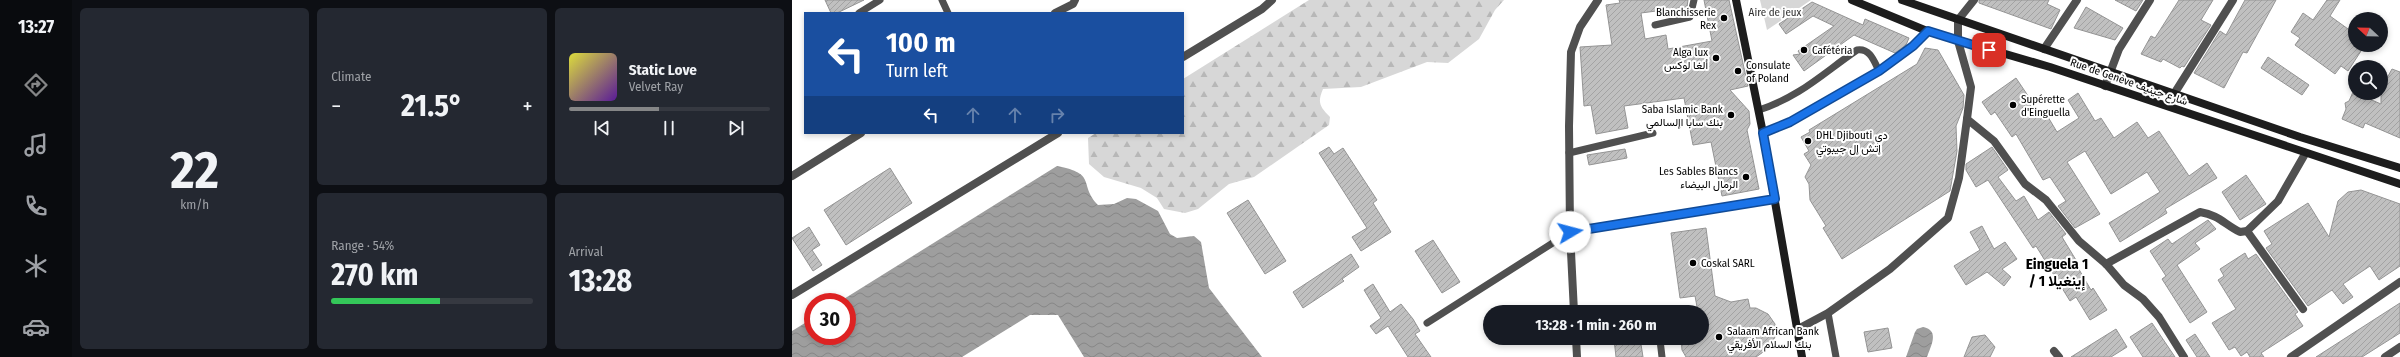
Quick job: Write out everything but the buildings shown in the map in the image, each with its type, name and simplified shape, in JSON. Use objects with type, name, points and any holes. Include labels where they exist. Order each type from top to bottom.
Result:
[{"type":"main road","points":[[1736,0],[1759,110],[1802,357]]},
{"type":"main road","name":"Rue de Genève شارع جينيف","points":[[1852,0],[1928,31],[2050,67],[2305,154],[2400,184]]},
{"type":"main road","name":"Rue de Genève شارع جينيف","points":[[1902,0],[2174,94],[2400,168]]},
{"type":"street","points":[[1058,12],[1073,4],[1075,0]]},
{"type":"street","points":[[1184,56],[1262,9],[1272,0]]},
{"type":"street","points":[[1574,305],[1570,232],[1569,153],[1571,52],[1580,27],[1590,9],[1598,0]]},
{"type":"street","points":[[1798,329],[1828,313],[1890,269],[1948,218],[1959,178],[1971,87],[1958,41],[1958,20],[1974,0]]},
{"type":"street","points":[[2044,48],[2076,0]]},
{"type":"street","points":[[2105,86],[2119,49],[2150,0]]},
{"type":"street","points":[[2174,94],[2233,0]]},
{"type":"street","points":[[1967,119],[1994,141],[2025,184],[2046,200],[2079,240],[2106,264],[2124,285],[2143,299],[2159,317],[2184,357]]},
{"type":"street","points":[[792,176],[859,134]]},
{"type":"street","points":[[792,295],[1056,134]]},
{"type":"street","points":[[2106,264],[2200,212],[2222,219],[2240,232],[2247,231],[2278,201],[2305,154]]},
{"type":"street","points":[[1570,232],[1775,199]]},
{"type":"street","points":[[2247,231],[2303,309]]},
{"type":"street","points":[[2291,357],[2400,282]]},
{"type":"street","points":[[1576,345],[1577,357]]},
{"type":"street","points":[[2385,357],[2400,347]]},
{"type":"lane","points":[[861,12],[880,0]]},
{"type":"lane","points":[[942,0],[948,12]]},
{"type":"lane","points":[[1655,25],[1690,18],[1694,0]]},
{"type":"lane","points":[[1763,133],[1796,119],[1857,82],[1879,71],[1913,46],[1928,31]]},
{"type":"lane","points":[[1759,110],[1779,104],[1803,91],[1857,50],[1863,49],[1869,52],[1879,71]]},
{"type":"lane","points":[[1569,153],[1653,133]]},
{"type":"lane","points":[[1427,324],[1570,232]]},
{"type":"lane","points":[[1828,313],[1836,357]]},
{"type":"lane","points":[[1661,345],[1662,357]]},
{"type":"green space","points":[[1309,0],[1504,0],[1495,10],[1479,39],[1448,63],[1427,62],[1361,87],[1323,89],[1320,104],[1330,117],[1329,125],[1254,177],[1229,184],[1198,209],[1185,213],[1164,209],[1157,198],[1141,188],[1104,177],[1089,164],[1088,138],[1094,134],[1184,134],[1184,78]]},
{"type":"green space","name":"Aire de jeux","points":[[1760,0],[1811,0],[1767,30]]},
{"type":"water","points":[[1057,166],[1070,169],[1083,176],[1092,198],[1098,205],[1114,204],[1127,198],[1136,199],[1158,211],[1170,234],[1177,238],[1194,236],[1201,242],[1209,288],[1262,357],[1084,357],[1058,315],[1030,315],[962,357],[792,357],[792,331],[804,324],[804,345],[856,345],[856,293],[853,293]]},
{"type":"water","points":[[1923,327],[1931,331],[1933,335],[1927,357],[1906,357],[1915,332],[1917,329]]},
{"type":"place","name":"Blanchisserie Rex","points":[[1724,18]]},
{"type":"place","name":"Cafétéria","points":[[1804,50]]},
{"type":"place","name":"Alga lux ألغا لوكس","points":[[1716,58]]},
{"type":"place","name":"Consulate of Poland","points":[[1738,71]]},
{"type":"place","name":"Supérette d'Einguella","points":[[2013,105]]},
{"type":"place","name":"Saba Islamic Bank بنك سابا اإلسالمي","points":[[1731,115]]},
{"type":"place","name":"DHL Djibouti دي إتش إل جيبوتي","points":[[1808,141]]},
{"type":"place","name":"Les Sables Blancs الرمال البيضاء","points":[[1746,177]]},
{"type":"place","name":"Coskal SARL","points":[[1693,263]]},
{"type":"place","name":"Salaam African Bank بنك السلام الأفريقي","points":[[1719,337]]},
{"type":"district","name":"Einguela 1 / إينغيلا 1","points":[[2057,272]]},
{"type":"route","points":[[1570,232],[1775,199],[1763,133],[1790,122],[1813,110],[1857,82],[1879,71],[1896,60],[1928,31],[1989,50]]}]
